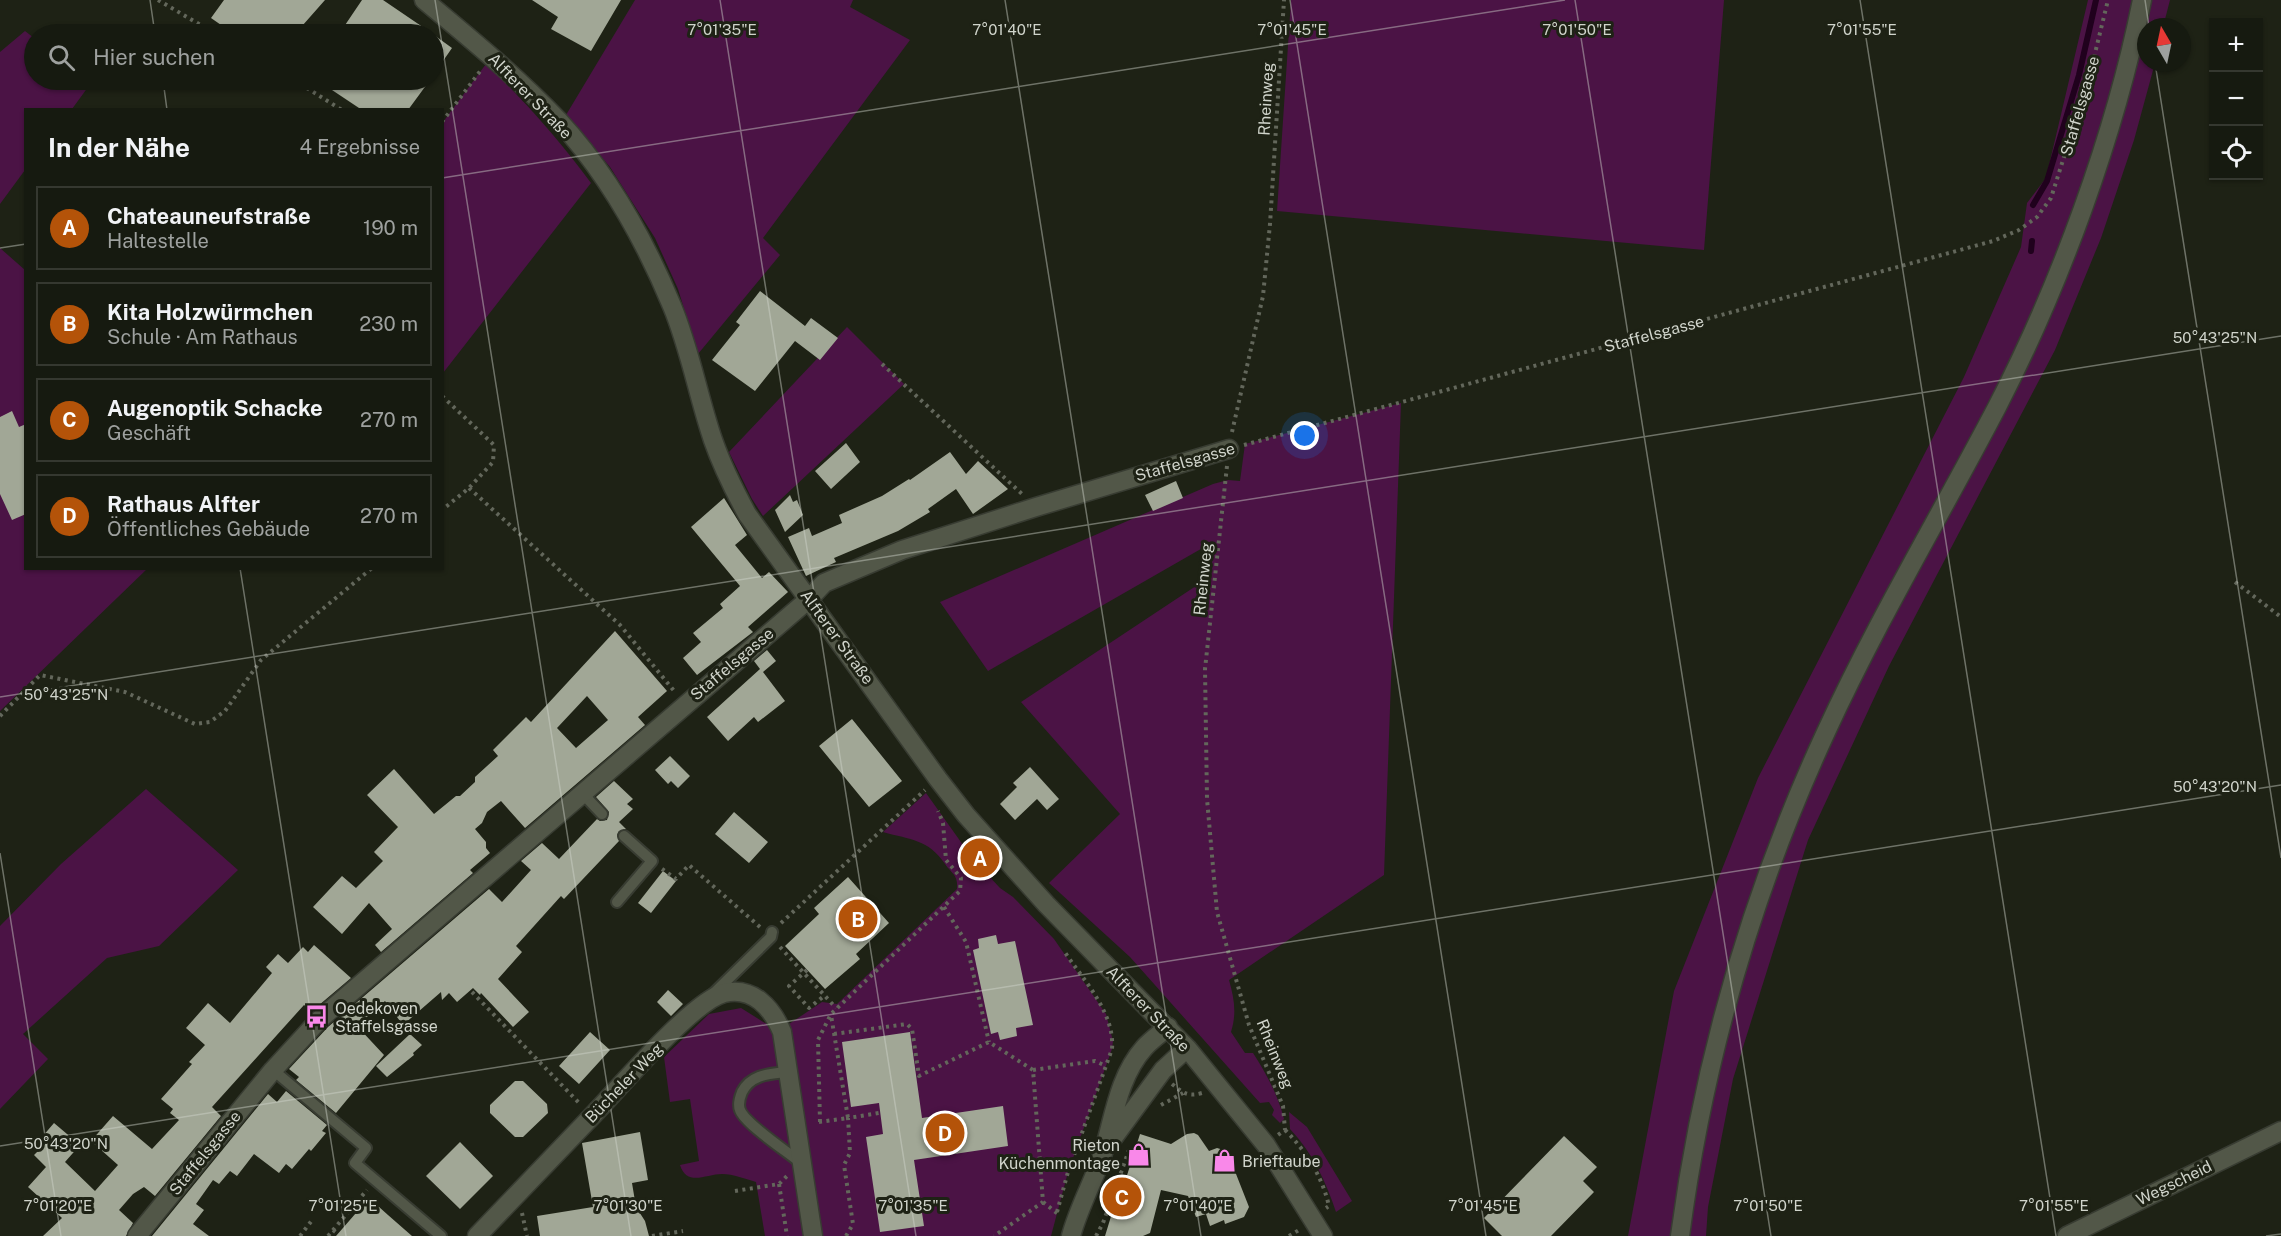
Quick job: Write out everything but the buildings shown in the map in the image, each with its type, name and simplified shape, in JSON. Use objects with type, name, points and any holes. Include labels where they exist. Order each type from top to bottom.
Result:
[{"type":"street","name":"Alfterer Straße","points":[[424,0],[491,56],[560,123],[615,196],[647,251],[673,308],[712,439],[725,474],[747,514],[938,780],[966,815],[1046,904],[1187,1048],[1266,1145],[1323,1236]]},
{"type":"street","points":[[1680,1236],[1693,1149],[1713,1054],[1739,959],[1762,889],[1794,804],[1826,731],[1875,634],[1997,406],[2045,302],[2079,217],[2105,141],[2124,76],[2142,0]]},
{"type":"street","name":"Staffelsgasse","points":[[137,1236],[273,1070],[320,1019],[583,794],[824,583],[902,550],[1228,449]]},
{"type":"street","points":[[705,1002],[723,993],[737,992],[758,998],[768,1006],[776,1018],[782,1032],[813,1236]]},
{"type":"street","name":"Bücheler Weg","points":[[477,1236],[655,1050],[705,1002]]},
{"type":"street","points":[[1071,1236],[1076,1217],[1103,1151],[1112,1115],[1131,1067],[1144,1048],[1168,1027]]},
{"type":"street","points":[[1103,1151],[1163,1070],[1187,1048]]},
{"type":"street","name":"Wegscheid","points":[[2067,1236],[2281,1131]]},
{"type":"lane","points":[[583,794],[602,814]]},
{"type":"lane","points":[[617,902],[652,861],[624,836]]},
{"type":"lane","name":"Bücheler Weg","points":[[705,1002],[771,934]]},
{"type":"lane","points":[[273,1070],[366,1148],[355,1163],[441,1236]]},
{"type":"lane","points":[[788,1072],[754,1078],[743,1091],[740,1109],[750,1122],[801,1163]]},
{"type":"path","points":[[158,0],[199,24]]},
{"type":"path","name":"Rheinweg","points":[[1266,1145],[1285,1130],[1286,1118],[1249,1025],[1217,912],[1207,799],[1206,669],[1228,449],[1263,296],[1270,224],[1284,0]]},
{"type":"path","name":"Staffelsgasse","points":[[1228,449],[1993,241],[2019,230],[2037,217],[2051,198],[2089,78],[2108,0]]},
{"type":"path","points":[[444,119],[491,56]]},
{"type":"path","points":[[310,90],[339,108]]},
{"type":"path","points":[[882,364],[1036,507]]},
{"type":"path","points":[[444,398],[494,445],[493,462],[469,488],[444,508]]},
{"type":"path","points":[[469,488],[620,625],[685,704]]},
{"type":"path","points":[[0,716],[40,675],[125,692],[195,724],[210,722],[225,711],[261,660],[370,570]]},
{"type":"path","points":[[2235,582],[2281,617]]},
{"type":"path","points":[[771,934],[924,791]]},
{"type":"path","points":[[879,1113],[820,1122],[818,1040],[836,1008],[960,891],[961,878],[946,860],[944,823],[937,806],[945,814]]},
{"type":"path","points":[[652,861],[676,879],[689,865],[771,934],[836,1008]]},
{"type":"path","points":[[944,907],[966,942],[989,1042],[1033,1070],[1095,1061],[1106,1066]]},
{"type":"path","points":[[1054,1225],[1068,1172],[1113,1041],[1106,1014],[1061,946]]},
{"type":"path","points":[[805,971],[789,986],[809,1008],[824,996]]},
{"type":"path","points":[[471,992],[592,1116]]},
{"type":"path","points":[[831,1014],[848,1118],[850,1153],[844,1165],[853,1224],[846,1236]]},
{"type":"path","points":[[834,1034],[907,1024],[912,1029],[919,1076],[989,1042]]},
{"type":"path","points":[[994,1236],[1042,1202],[1033,1070]]},
{"type":"path","points":[[1156,1109],[1183,1093]]},
{"type":"path","points":[[1096,1236],[1103,1223],[1131,1144]]},
{"type":"path","points":[[328,1236],[376,1181]]},
{"type":"path","points":[[735,1191],[779,1184],[787,1236]]},
{"type":"path","points":[[300,1236],[313,1220]]},
{"type":"path","points":[[333,1230],[338,1234]]},
{"type":"path","points":[[652,1236],[683,1231]]},
{"type":"shaded area","points":[[635,0],[853,0],[850,7],[910,40],[763,238],[780,255],[698,354],[678,289],[655,238],[610,167],[566,115]]},
{"type":"shaded area","points":[[1291,0],[1724,0],[1704,250],[1277,211]]},
{"type":"shaded area","points":[[2088,0],[2170,0],[2165,18],[2137,18],[2137,72],[2153,72],[2134,140],[2101,238],[2055,350],[1889,666],[1808,840],[1733,1079],[1708,1207],[1706,1236],[1628,1236],[1674,991],[1758,778],[1964,377],[2021,247],[2027,203],[2046,178]]},
{"type":"shaded area","points":[[24,32],[24,90],[86,90],[73,108],[24,108],[24,171],[0,204],[0,52]]},
{"type":"shaded area","points":[[486,64],[541,121],[591,183],[444,372],[444,121]]},
{"type":"shaded area","points":[[0,248],[24,269],[24,570],[146,570],[0,711]]},
{"type":"shaded area","points":[[847,327],[904,384],[763,516],[729,452]]},
{"type":"shaded area","points":[[1401,403],[1384,875],[1229,980],[1234,1006],[1231,1032],[1245,1053],[1253,1053],[1267,1076],[1284,1119],[1280,1123],[1272,1115],[1274,1110],[1269,1102],[1260,1103],[1130,957],[1049,883],[1120,814],[1021,702],[1211,576],[1213,542],[988,671],[940,602],[1213,484],[1228,480],[1240,481],[1245,444]]},
{"type":"shaded area","points":[[146,789],[238,870],[159,946],[107,958],[23,1034],[48,1059],[0,1109],[0,926],[61,864]]},
{"type":"shaded area","points":[[926,793],[973,859],[1054,939],[1106,1014],[1113,1041],[1112,1049],[1068,1172],[1051,1236],[765,1236],[756,1182],[726,1174],[692,1178],[683,1172],[680,1165],[699,1161],[690,1099],[670,1102],[664,1057],[709,1014],[741,1008],[765,1023],[789,1024],[822,1002],[837,1004],[957,889],[954,875],[932,850],[910,839],[883,832]]},
{"type":"shaded area","points":[[1289,1112],[1307,1127],[1352,1201],[1336,1212],[1318,1168],[1290,1129]]},
{"type":"waterway","points":[[2033,205],[2047,181],[2079,75],[2096,0]]},
{"type":"waterway","points":[[2031,251],[2032,241]]},
{"type":"place","name":"Chateauneufstraße","points":[[980,858]]},
{"type":"place","name":"Kita Holzwürmchen","points":[[858,919]]},
{"type":"place","name":"Oedekoven Staffelsgasse","points":[[317,1017]]},
{"type":"place","name":"Rathaus Alfter","points":[[945,1133]]},
{"type":"place","name":"Rieton Küchenmontage","points":[[1138,1154]]},
{"type":"place","name":"Brieftaube","points":[[1224,1161]]},
{"type":"place","name":"Augenoptik Schacke","points":[[1122,1197]]}]
